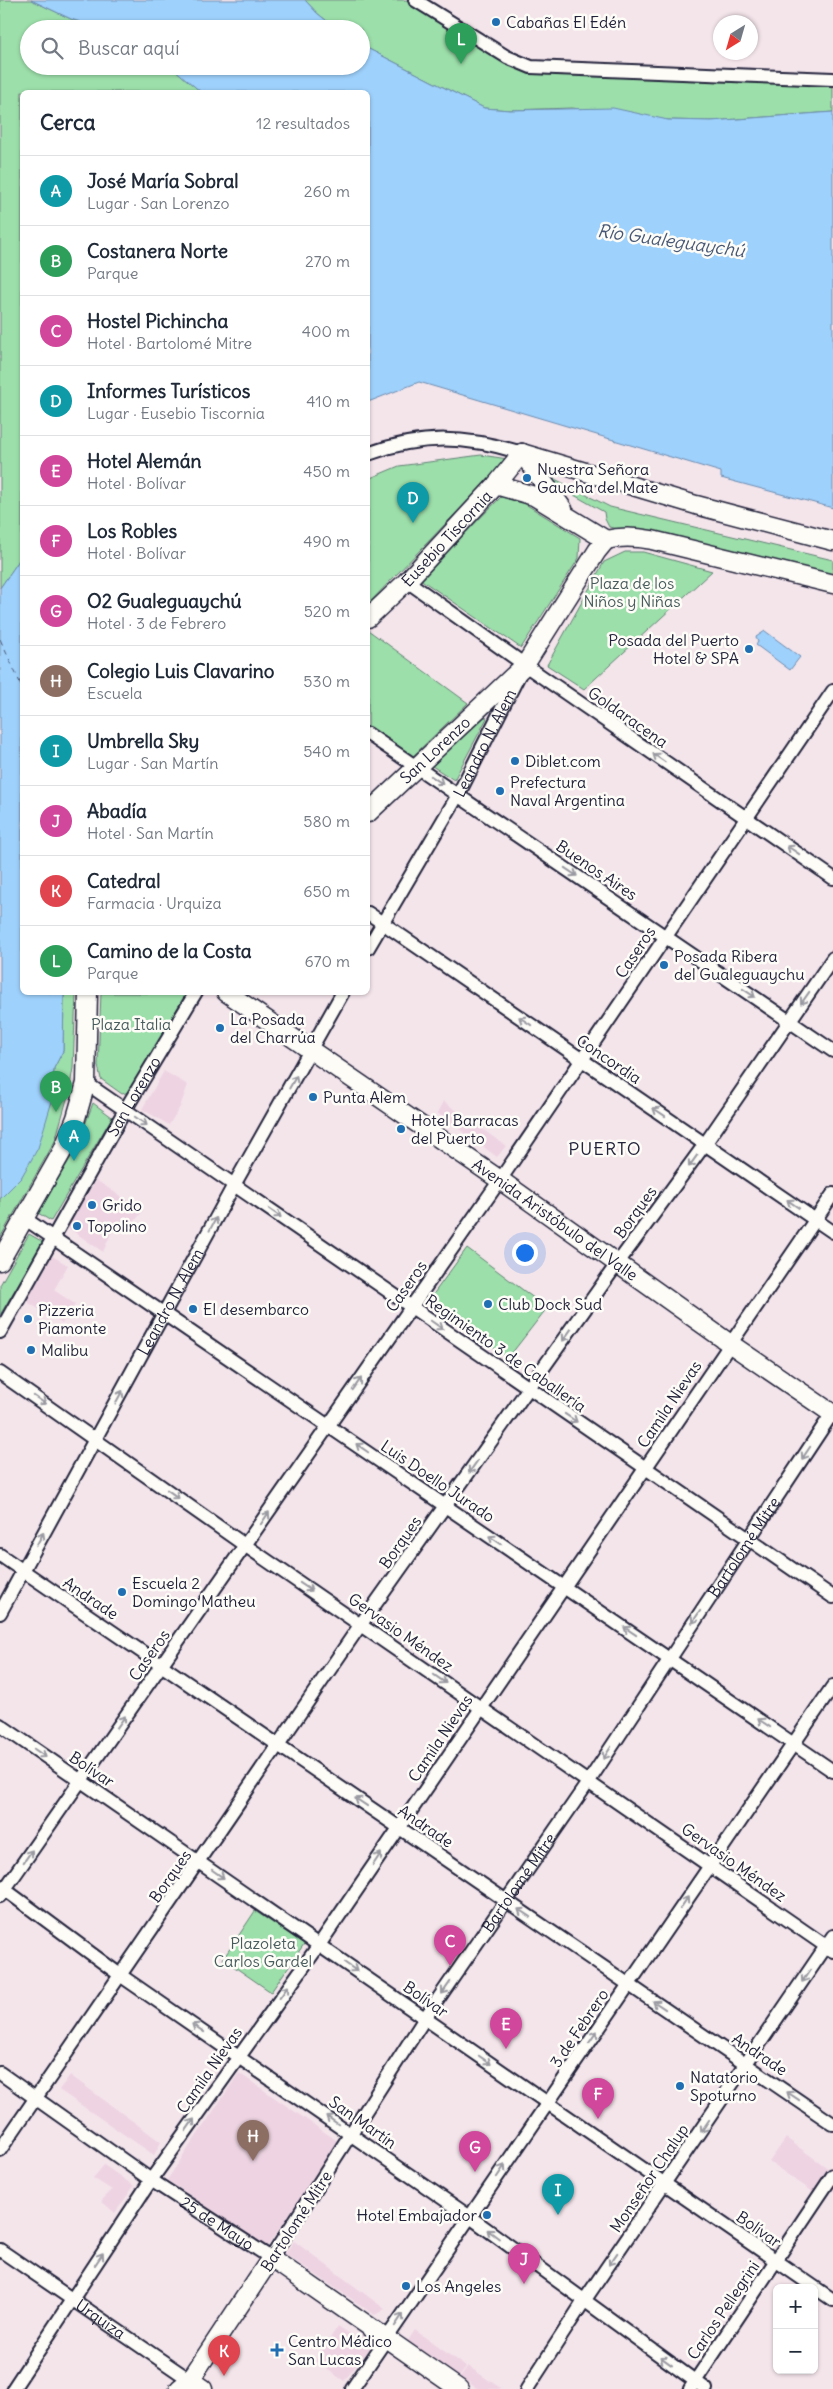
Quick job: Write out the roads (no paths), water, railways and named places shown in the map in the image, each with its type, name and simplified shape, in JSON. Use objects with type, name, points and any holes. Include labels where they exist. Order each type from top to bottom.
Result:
[{"type":"main road","name":"Eusebio Tiscornia","points":[[370,616],[407,580],[496,484],[522,453]]},
{"type":"main road","points":[[522,453],[569,517]]},
{"type":"main road","points":[[522,453],[696,505],[833,541]]},
{"type":"main road","points":[[496,484],[522,491],[606,540],[617,537],[652,540],[833,584]]},
{"type":"main road","name":"Leandro N. Alem","points":[[525,665],[597,551],[606,540]]},
{"type":"main road","name":"San Lorenzo","points":[[370,811],[525,665]]},
{"type":"main road","points":[[0,1261],[63,1150],[76,1118],[86,1084],[88,995]]},
{"type":"main road","name":"Avenida Aristóbulo del Valle","points":[[230,995],[500,1180],[729,1343],[833,1413]]},
{"type":"main road","name":"25 de Mayo","points":[[271,2258],[459,2389]]},
{"type":"main road","name":"Bartolomé Mitre","points":[[191,2386],[271,2258]]},
{"type":"street","points":[[415,0],[507,58],[531,67],[833,79]]},
{"type":"street","points":[[370,453],[416,440],[446,439],[477,442],[522,453]]},
{"type":"street","name":"Goldaracena","points":[[407,580],[525,665],[833,878]]},
{"type":"street","name":"Leandro N. Alem","points":[[370,944],[381,922],[458,795],[525,665]]},
{"type":"street","name":"Caseros","points":[[2,1890],[246,1546],[500,1180],[832,694]]},
{"type":"street","name":"Buenos Aires","points":[[370,735],[833,1051]]},
{"type":"street","name":"Concordia","points":[[370,914],[833,1232]]},
{"type":"street","name":"Borques","points":[[0,2150],[362,1624],[528,1388],[705,1144],[833,958]]},
{"type":"street","name":"San Lorenzo","points":[[0,1332],[52,1236],[194,995]]},
{"type":"street","name":"Leandro N. Alem","points":[[0,1613],[234,1185],[312,1051],[341,995]]},
{"type":"street","name":"Regimiento 3 de Caballería","points":[[86,1084],[833,1597]]},
{"type":"street","name":"Camila Nievas","points":[[13,2389],[151,2180],[319,1945],[729,1343],[833,1194]]},
{"type":"street","name":"Luis Doello Jurado","points":[[24,1218],[833,1770]]},
{"type":"street","name":"Gervasio Méndez","points":[[0,1372],[246,1546],[362,1624],[710,1866],[831,1944]]},
{"type":"street","name":"Bartolomé Mitre","points":[[271,2258],[425,2018],[589,1781],[833,1413]]},
{"type":"street","name":"Andrade","points":[[0,1555],[833,2124]]},
{"type":"street","name":"3 de Febrero","points":[[352,2389],[833,1686]]},
{"type":"street","name":"Bolívar","points":[[0,1725],[833,2300]]},
{"type":"street","name":"San Martín","points":[[2,1890],[120,1975],[470,2217],[584,2301],[692,2385],[706,2389]]},
{"type":"street","name":"Monseñor Chalup","points":[[527,2389],[584,2301],[746,2064],[831,1944]]},
{"type":"street","name":"25 de Mayo","points":[[0,2073],[151,2180],[271,2258]]},
{"type":"street","name":"Carlos Pellegrini","points":[[692,2385],[833,2175]]},
{"type":"street","name":"Urquiza","points":[[0,2250],[191,2386]]},
{"type":"water","points":[[31,0],[305,0],[326,20],[74,20]]},
{"type":"water","name":"Río Gualeguaychú","points":[[370,50],[484,108],[510,110],[613,108],[668,120],[711,121],[833,112],[833,508],[721,478],[721,472],[419,382],[370,401],[370,90],[199,90],[181,75],[370,75]]},
{"type":"water","points":[[20,559],[20,995],[64,995],[63,1051],[54,1068],[52,1101],[38,1148],[21,1178],[0,1199],[0,588]]},
{"type":"water","points":[[765,631],[800,657],[790,670],[756,645],[758,642],[756,637]]},
{"type":"place","name":"Cabañas El Edén","points":[[496,22]]},
{"type":"place","name":"Camino de la Costa","points":[[461,64]]},
{"type":"place","name":"Nuestra Señora Gaucha del Mate","points":[[527,478]]},
{"type":"place","name":"Informes Turísticos","points":[[413,523]]},
{"type":"place","name":"Posada del Puerto Hotel & SPA","points":[[749,649]]},
{"type":"place","name":"Diblet.com","points":[[515,761]]},
{"type":"place","name":"Prefectura Naval Argentina","points":[[500,791]]},
{"type":"place","name":"Posada Ribera del Gualeguaychu","points":[[664,965]]},
{"type":"place","name":"La Posada del Charrúa","points":[[220,1028]]},
{"type":"place","name":"Punta Alem","points":[[313,1097]]},
{"type":"place","name":"Costanera Norte","points":[[56,1112]]},
{"type":"place","name":"Hotel Barracas del Puerto","points":[[401,1129]]},
{"type":"place","name":"José María Sobral","points":[[74,1161]]},
{"type":"place","name":"Grido","points":[[92,1205]]},
{"type":"place","name":"Topolino","points":[[77,1226]]},
{"type":"place","name":"Club Dock Sud","points":[[488,1304]]},
{"type":"place","name":"El desembarco","points":[[193,1309]]},
{"type":"place","name":"Pizzeria Piamonte","points":[[28,1319]]},
{"type":"place","name":"Malibu","points":[[31,1350]]},
{"type":"place","name":"Escuela 2 Domingo Matheu","points":[[122,1592]]},
{"type":"place","name":"Hostel Pichincha","points":[[450,1966]]},
{"type":"place","name":"Hotel Alemán","points":[[506,2049]]},
{"type":"place","name":"Natatorio Spoturno","points":[[680,2086]]},
{"type":"place","name":"Los Robles","points":[[598,2119]]},
{"type":"place","name":"Colegio Luis Clavarino","points":[[253,2161]]},
{"type":"place","name":"O2 Gualeguaychú","points":[[475,2172]]},
{"type":"place","name":"Hotel Embajador","points":[[487,2215]]},
{"type":"place","name":"Umbrella Sky","points":[[558,2215]]},
{"type":"place","name":"Abadía","points":[[524,2284]]},
{"type":"place","name":"Los Angeles","points":[[406,2286]]},
{"type":"place","name":"Centro Médico San Lucas","points":[[277,2350]]},
{"type":"place","name":"Catedral","points":[[224,2376]]},
{"type":"district","name":"PUERTO","points":[[605,1149]]},
{"type":"park label","name":"Plaza de los Niños y Niñas","points":[[632,592]]},
{"type":"park label","name":"Plaza Italia","points":[[131,1024]]},
{"type":"park label","name":"Plazoleta Carlos Gardel","points":[[263,1952]]}]
